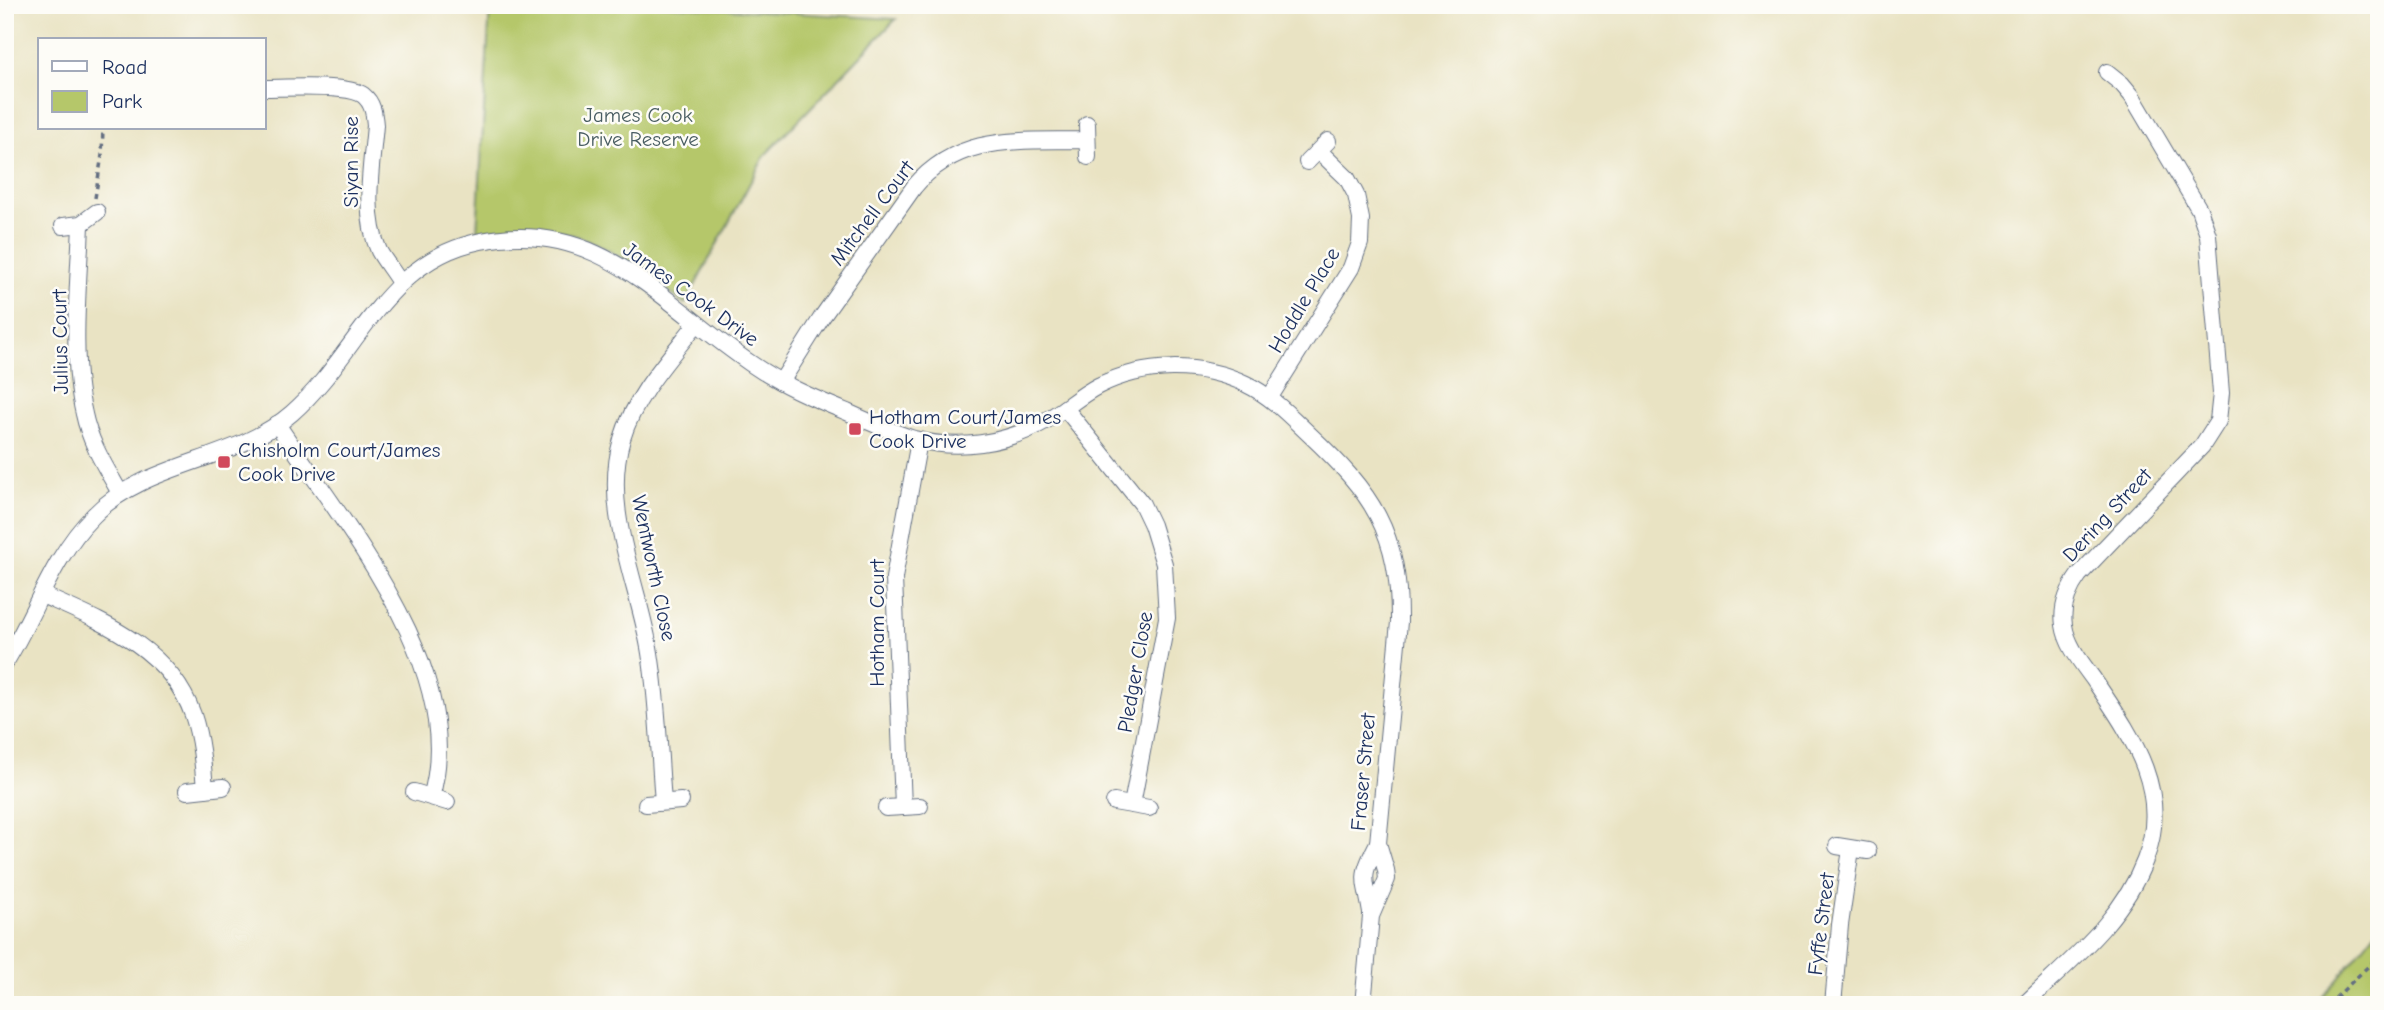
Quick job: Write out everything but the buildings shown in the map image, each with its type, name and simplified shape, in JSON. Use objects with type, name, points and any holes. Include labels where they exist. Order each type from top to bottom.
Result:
[{"type":"street","name":"Dering Street","points":[[2024,1005],[2117,912],[2145,861],[2152,829],[2153,798],[2146,766],[2132,739],[2067,638],[2063,611],[2066,596],[2078,575],[2202,446],[2212,433],[2221,409],[2212,265],[2205,223],[2132,96],[2107,72]]},
{"type":"street","name":"Siyan Rise","points":[[266,88],[352,90],[367,99],[374,114],[375,125],[371,195],[373,229],[379,250],[400,283]]},
{"type":"street","name":"Mitchell Court","points":[[781,382],[838,294],[914,187],[944,159],[977,146],[1087,132],[1088,157]]},
{"type":"street","name":"Hoddle Place","points":[[1270,397],[1351,268],[1360,243],[1362,219],[1356,195],[1346,178],[1318,151]]},
{"type":"street","points":[[63,226],[81,224],[96,208]]},
{"type":"street","name":"Julius Court","points":[[81,224],[77,355],[80,395],[97,452],[120,493]]},
{"type":"street","name":"James Cook Drive","points":[[5,663],[64,552],[104,505],[120,493],[248,440],[277,424],[302,403],[324,379],[381,303],[400,283],[424,264],[450,251],[503,237],[537,237],[571,243],[599,253],[628,271],[749,363],[781,382],[879,426],[919,440],[954,445],[1001,440],[1045,422],[1091,390],[1118,377],[1160,368],[1206,370],[1240,381],[1270,397],[1357,481],[1376,510],[1388,539]]},
{"type":"street","name":"Wentworth Close","points":[[663,802],[650,651],[617,508],[615,482],[622,438],[632,414],[644,393],[696,323]]},
{"type":"street","name":"Pledger Close","points":[[1065,408],[1142,504],[1156,535],[1164,564],[1167,618],[1132,805]]},
{"type":"street","points":[[277,424],[387,590],[428,679],[434,698],[439,735],[437,770],[431,797]]},
{"type":"street","name":"Hotham Court","points":[[886,808],[912,807],[894,578],[919,440]]},
{"type":"street","name":"Fraser Street","points":[[1363,1005],[1371,916],[1387,878],[1378,843],[1399,621],[1397,578],[1388,539]]},
{"type":"street","points":[[42,595],[113,628],[136,642],[169,672],[194,716],[199,735],[205,789]]},
{"type":"street","points":[[187,791],[223,787]]},
{"type":"street","points":[[414,792],[447,802]]},
{"type":"street","points":[[646,804],[681,801]]},
{"type":"street","points":[[1114,802],[1149,808]]},
{"type":"street","points":[[1371,916],[1363,878],[1367,863],[1378,843]]},
{"type":"street","name":"Fyffe Street","points":[[1833,1005],[1840,925],[1852,849]]},
{"type":"path","points":[[96,208],[103,130]]},
{"type":"path","points":[[2328,1005],[2379,956]]},
{"type":"green space","name":"James Cook Drive Reserve","points":[[490,5],[657,5],[896,19],[765,155],[685,304],[636,267],[590,241],[539,228],[477,232]]},
{"type":"green space","points":[[2379,931],[2379,1005],[2317,1005],[2375,932]]},
{"type":"place","name":"Hotham Court/James Cook Drive","points":[[855,429]]},
{"type":"place","name":"Chisholm Court/James Cook Drive","points":[[224,462]]}]
